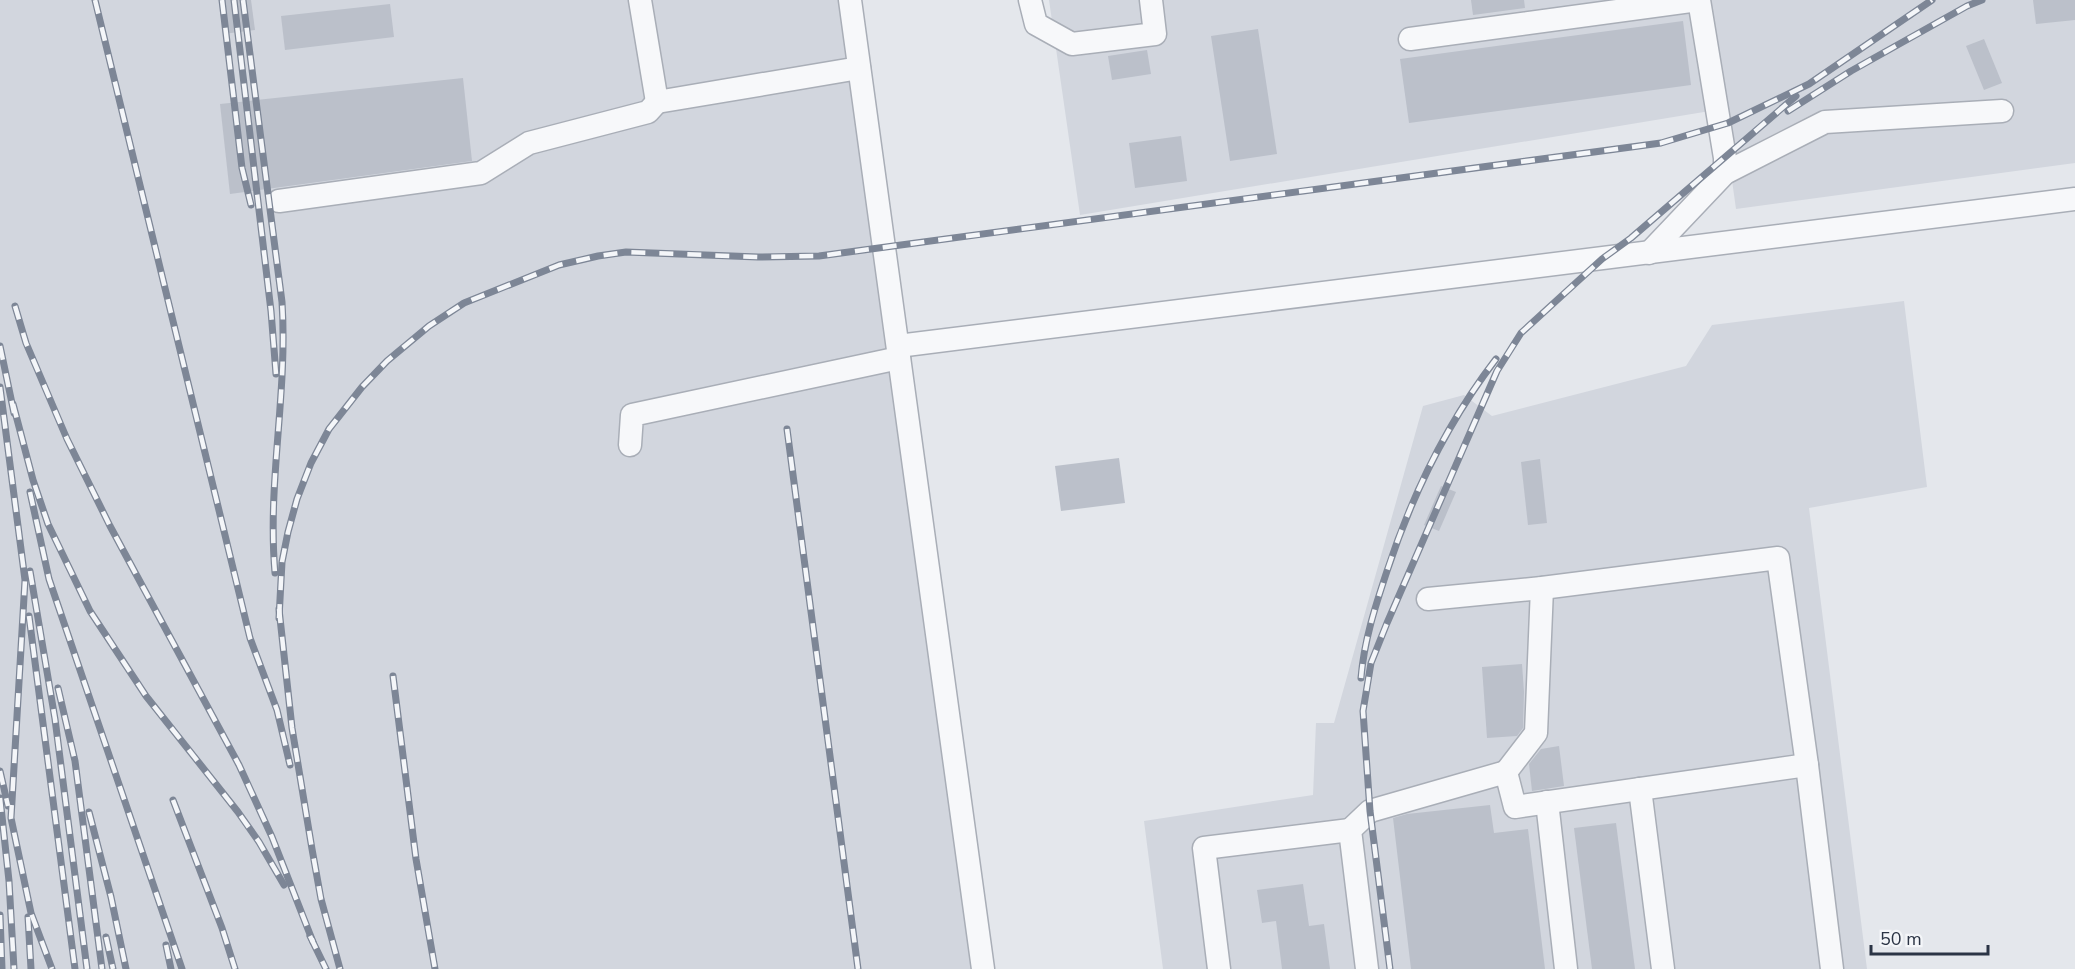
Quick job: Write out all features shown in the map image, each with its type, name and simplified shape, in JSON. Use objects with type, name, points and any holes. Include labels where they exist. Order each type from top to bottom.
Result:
[{"type":"street","points":[[640,0],[657,102]]},
{"type":"street","points":[[850,0],[983,969]]},
{"type":"street","points":[[1030,0],[1036,24],[1072,44],[1155,34],[1151,0]]},
{"type":"street","points":[[1410,39],[1699,0],[1725,158],[1725,173]]},
{"type":"street","points":[[279,201],[481,173],[529,143],[648,112],[657,102],[859,68]]},
{"type":"street","points":[[1649,253],[1725,173],[1825,122],[2002,111]]},
{"type":"street","points":[[630,445],[632,415],[899,352],[1649,253],[2075,200]]},
{"type":"street","points":[[1428,599],[1542,588],[1778,558],[1832,969]]},
{"type":"street","points":[[1219,969],[1204,848],[1350,830],[1370,811],[1506,772],[1536,733],[1542,588]]},
{"type":"street","points":[[1506,772],[1515,807],[1807,765]]},
{"type":"street","points":[[1640,789],[1663,969]]},
{"type":"street","points":[[1547,802],[1566,969]]},
{"type":"street","points":[[1350,830],[1367,969]]},
{"type":"shaded area","points":[[0,0],[849,0],[983,969],[0,969]]},
{"type":"shaded area","points":[[1049,0],[2075,0],[2075,163],[1736,209],[1722,109],[1080,215]]},
{"type":"shaded area","points":[[1904,301],[1927,487],[1809,508],[1867,969],[1163,969],[1144,821],[1313,795],[1316,723],[1334,723],[1423,406],[1464,395],[1492,416],[1686,366],[1712,325]]},
{"type":"building","points":[[219,0],[251,0],[255,30],[223,34]]},
{"type":"building","points":[[1471,0],[1524,0],[1525,8],[1473,15]]},
{"type":"building","points":[[2033,0],[2075,0],[2075,20],[2036,24]]},
{"type":"building","points":[[390,4],[394,37],[285,50],[281,16]]},
{"type":"building","points":[[1683,21],[1691,85],[1409,123],[1400,59]]},
{"type":"building","points":[[1258,29],[1277,154],[1230,161],[1211,36]]},
{"type":"building","points":[[1984,39],[2002,83],[1984,90],[1966,46]]},
{"type":"building","points":[[1147,50],[1151,74],[1112,80],[1108,56]]},
{"type":"building","points":[[463,78],[472,161],[230,194],[220,104]]},
{"type":"building","points":[[1181,136],[1187,181],[1135,188],[1129,143]]},
{"type":"building","points":[[1119,458],[1125,503],[1061,511],[1055,466]]},
{"type":"building","points":[[1540,459],[1547,523],[1528,525],[1521,462]]},
{"type":"building","points":[[1441,486],[1456,492],[1439,531],[1424,525]]},
{"type":"building","points":[[1522,664],[1523,728],[1517,736],[1487,738],[1482,667]]},
{"type":"building","points":[[1559,746],[1564,786],[1532,791],[1529,764],[1541,749]]},
{"type":"building","points":[[1490,805],[1494,833],[1528,829],[1545,969],[1411,969],[1393,818],[1407,814]]},
{"type":"building","points":[[1616,823],[1635,969],[1592,969],[1574,828]]},
{"type":"building","points":[[1303,884],[1309,926],[1324,924],[1330,969],[1282,969],[1276,921],[1262,923],[1257,890]]},
{"type":"railway","points":[[95,0],[250,638],[277,710],[290,765]]},
{"type":"railway","points":[[222,0],[242,168],[251,205]]},
{"type":"railway","points":[[234,0],[271,311],[276,374]]},
{"type":"railway","points":[[243,0],[282,302],[282,370],[273,539],[275,573]]},
{"type":"railway","points":[[279,618],[282,562],[297,499],[311,463],[329,429],[362,387],[387,361],[429,326],[464,303],[559,265],[626,252],[758,257],[819,256],[1661,143],[1728,123],[1809,84],[1932,0]]},
{"type":"railway","points":[[1788,111],[1851,71],[1967,6],[1982,0]]},
{"type":"railway","points":[[1390,969],[1370,811],[1363,711],[1371,663],[1497,371],[1521,333],[1602,259],[1631,238],[1796,96]]},
{"type":"railway","points":[[15,306],[26,343],[67,439],[110,526],[239,765],[272,837],[313,942]]},
{"type":"railway","points":[[0,346],[14,413]]},
{"type":"railway","points":[[1361,678],[1367,637],[1374,611],[1408,515],[1432,461],[1447,434],[1478,383],[1496,359]]},
{"type":"railway","points":[[0,387],[25,580],[11,818],[31,913],[52,969]]},
{"type":"railway","points":[[13,404],[33,480],[48,524],[90,611],[146,696],[238,812],[284,885]]},
{"type":"railway","points":[[787,429],[858,969]]},
{"type":"railway","points":[[30,492],[49,579],[182,969]]},
{"type":"railway","points":[[30,571],[55,719],[87,969]]},
{"type":"railway","points":[[279,609],[292,728],[312,849],[321,899],[340,969]]},
{"type":"railway","points":[[29,616],[75,969]]},
{"type":"railway","points":[[393,676],[416,859],[435,969]]},
{"type":"railway","points":[[58,688],[75,761],[102,969]]},
{"type":"railway","points":[[0,771],[8,806]]},
{"type":"railway","points":[[0,798],[9,881],[14,969]]},
{"type":"railway","points":[[173,800],[222,928],[235,969]]},
{"type":"railway","points":[[89,812],[111,897],[126,969]]},
{"type":"railway","points":[[0,915],[2,969]]},
{"type":"railway","points":[[28,917],[31,969]]},
{"type":"railway","points":[[310,936],[326,969]]},
{"type":"railway","points":[[106,937],[113,969]]},
{"type":"railway","points":[[166,945],[171,969]]}]
